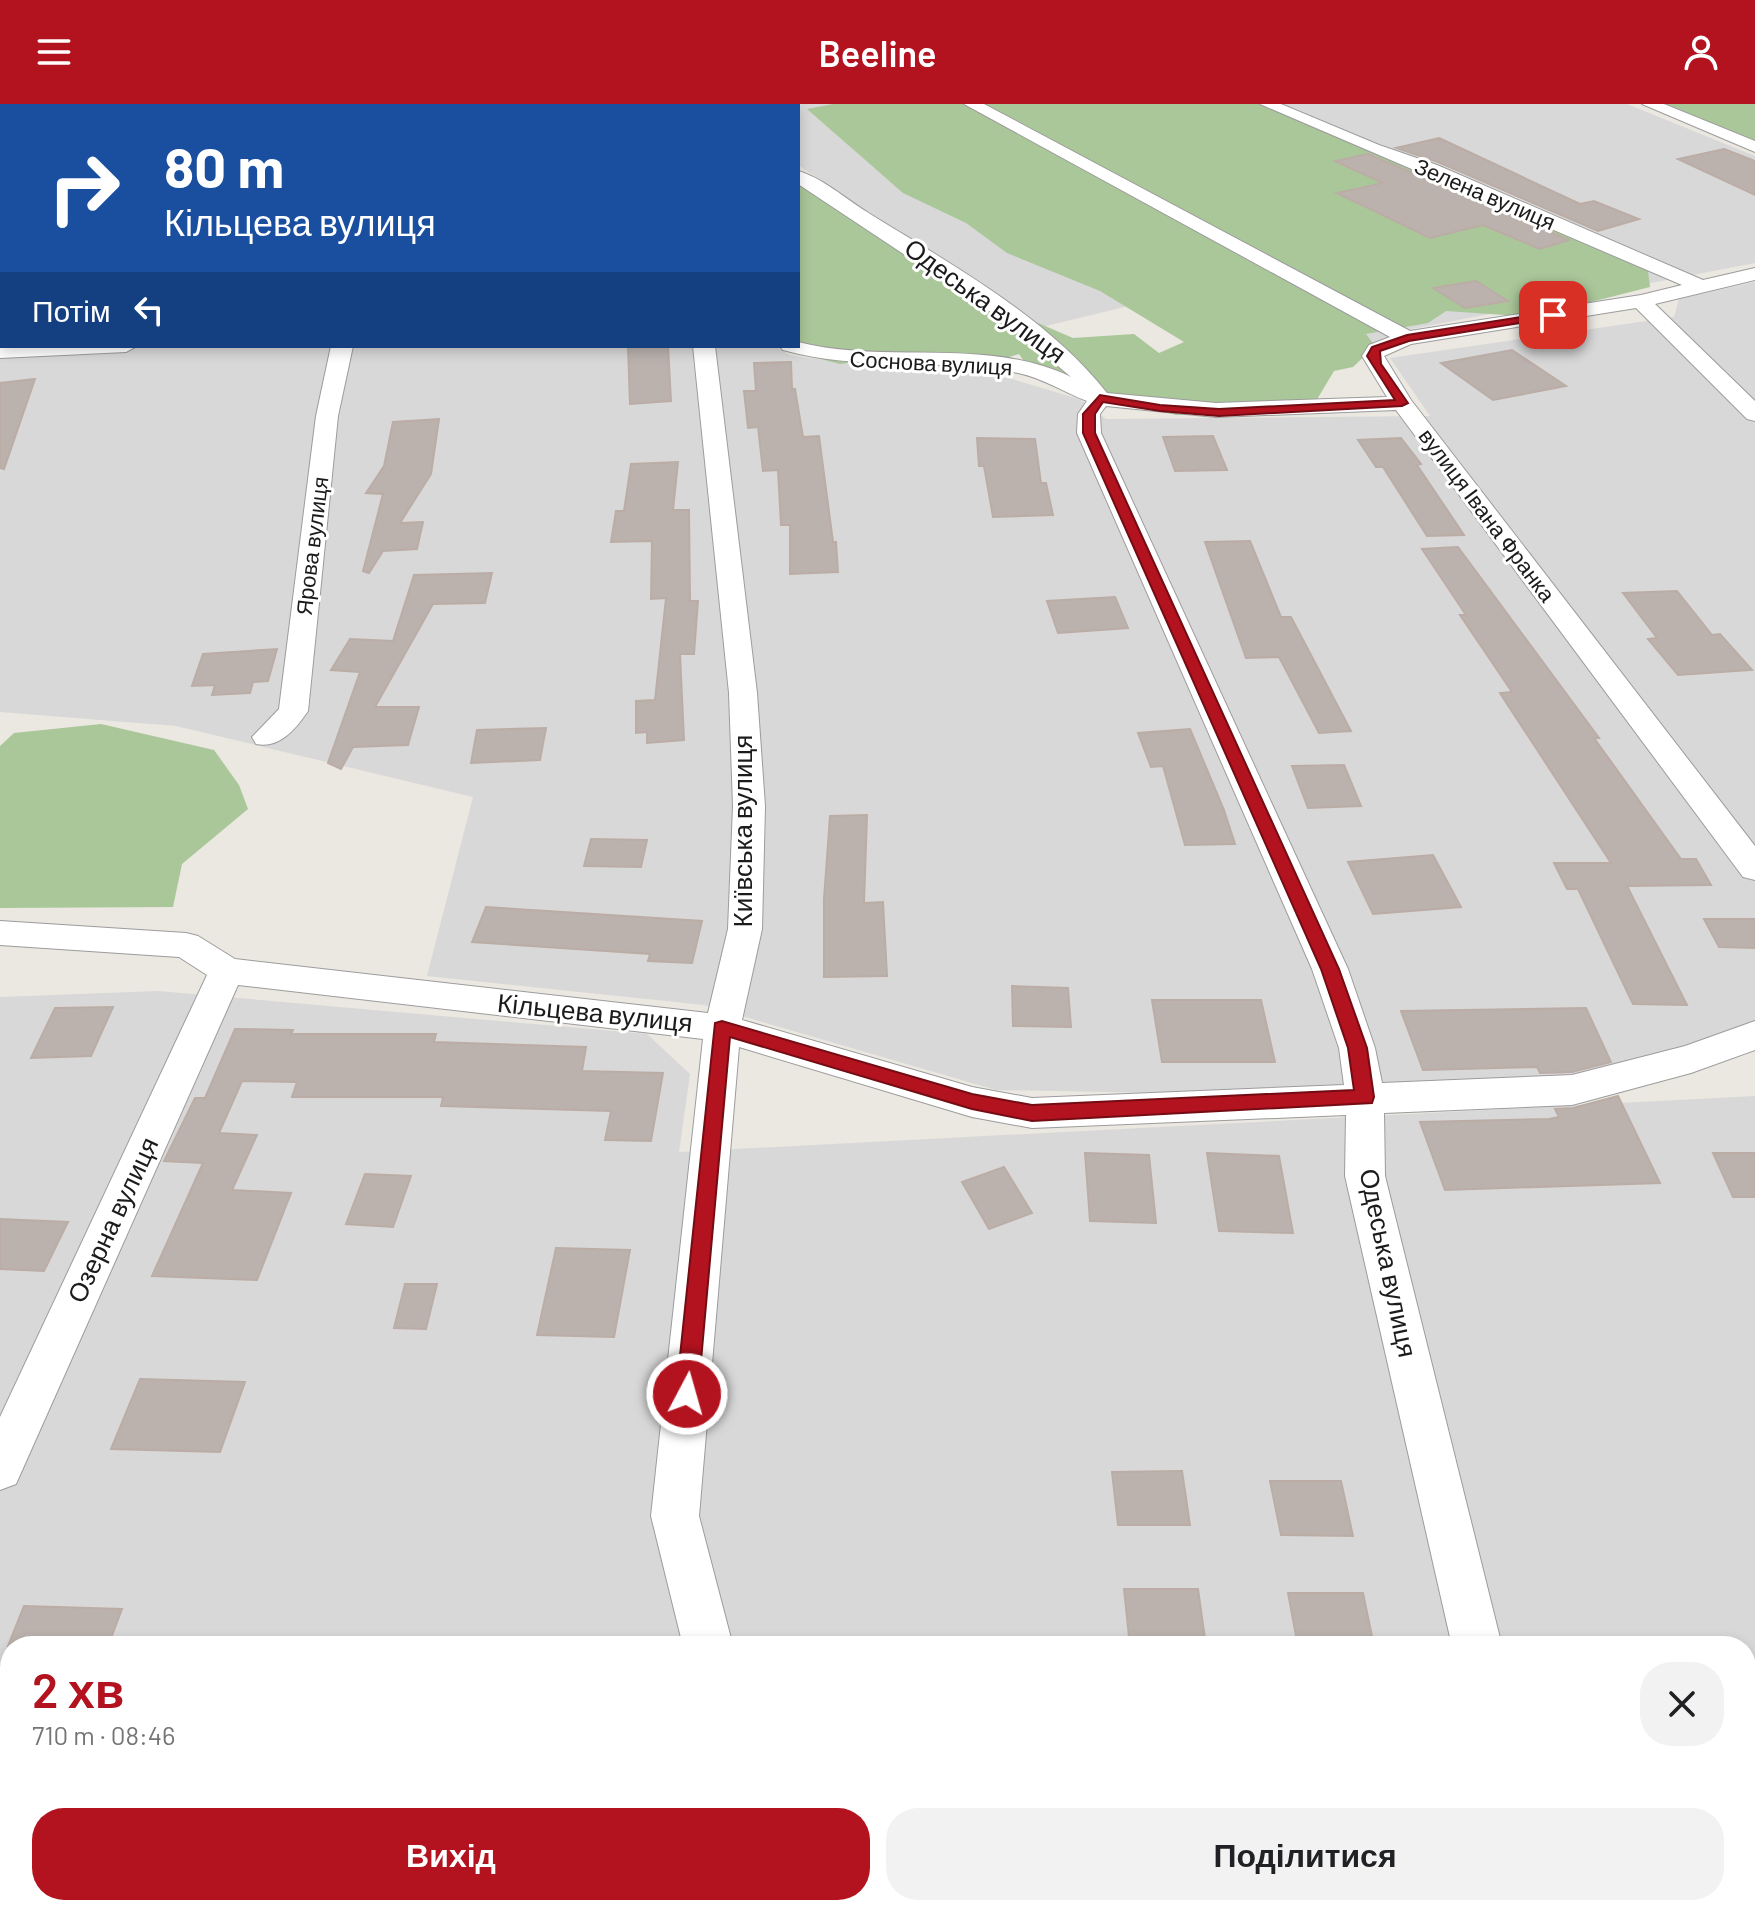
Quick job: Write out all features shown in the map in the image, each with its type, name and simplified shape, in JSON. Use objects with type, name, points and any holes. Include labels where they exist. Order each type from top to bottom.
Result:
[{"type":"street","points":[[972,104],[1407,338],[1641,301],[1755,274]]},
{"type":"street","name":"Зелена вулиця","points":[[1268,104],[1373,149],[1431,169],[1700,286]]},
{"type":"street","points":[[1650,104],[1755,147]]},
{"type":"street","name":"Одеська вулиця","points":[[800,177],[922,254],[1055,346],[1081,372],[1100,398],[1089,414],[1089,433],[1330,969],[1357,1048],[1365,1097],[1365,1176],[1475,1636]]},
{"type":"street","points":[[1641,301],[1755,414]]},
{"type":"street","name":"вулиця Івана Франка","points":[[1407,338],[1376,349],[1373,356],[1402,403],[1755,869]]},
{"type":"street","points":[[0,352],[84,348]]},
{"type":"street","name":"Ярова вулиця","points":[[267,737],[293,711],[327,416],[342,348]]},
{"type":"street","name":"Київська вулиця","points":[[704,348],[743,693],[749,806],[745,929],[722,1028],[675,1516],[705,1636]]},
{"type":"street","name":"Соснова вулиця","points":[[798,348],[835,358],[977,361],[1017,367],[1042,372],[1100,398],[1160,408],[1219,413],[1402,403]]},
{"type":"street","name":"Кільцева вулиця","points":[[0,933],[186,945],[227,971],[722,1028],[972,1102],[1032,1113],[1572,1090],[1691,1059],[1755,1035]]},
{"type":"street","name":"Озерна вулиця","points":[[0,1468],[227,971]]},
{"type":"shaded area","points":[[800,104],[1627,104],[1755,156],[1755,263],[1406,330],[1354,350],[1149,301],[1042,327],[800,166]]},
{"type":"shaded area","points":[[1755,282],[1755,1021],[1678,1055],[1569,1085],[1270,1095],[996,1090],[704,1005],[427,976],[473,797],[176,726],[0,712],[0,348],[778,348],[790,355],[878,368],[982,370],[1079,399],[1106,419],[1430,416],[1390,358],[1674,317],[1679,299]]},
{"type":"shaded area","points":[[158,991],[647,1034],[690,1074],[679,1152],[1755,1096],[1755,1636],[0,1636],[0,997]]},
{"type":"green space","points":[[833,104],[1262,104],[1449,183],[1475,204],[1510,211],[1648,271],[1650,287],[1532,317],[1446,311],[1428,323],[1366,334],[1375,346],[1353,367],[1334,371],[1316,401],[1282,413],[1176,415],[1117,400],[1028,367],[1019,354],[987,364],[863,361],[840,364],[789,351],[800,348],[800,180],[961,290],[1073,338],[1134,334],[1159,353],[1184,342],[1100,291],[1007,253],[966,223],[903,193],[807,109]]},
{"type":"green space","points":[[1666,104],[1755,104],[1755,141]]},
{"type":"green space","points":[[101,724],[214,750],[239,785],[248,809],[182,864],[173,907],[0,908],[0,746],[14,733]]},
{"type":"building","points":[[1439,138],[1580,204],[1594,201],[1639,219],[1598,231],[1438,162],[1396,148]]},
{"type":"building","points":[[1724,149],[1755,161],[1755,195],[1678,159]]},
{"type":"building","points":[[1368,154],[1569,240],[1540,249],[1483,225],[1430,238],[1337,193],[1383,183],[1335,161]]},
{"type":"building","points":[[1476,281],[1508,301],[1465,308],[1433,288]]},
{"type":"building","points":[[628,348],[668,348],[671,401],[630,404]]},
{"type":"building","points":[[1512,350],[1566,386],[1493,400],[1441,363]]},
{"type":"building","points":[[791,362],[792,389],[795,389],[803,437],[819,436],[838,572],[790,574],[790,525],[781,525],[778,470],[763,471],[758,427],[748,428],[744,391],[756,391],[754,363]]},
{"type":"building","points":[[35,379],[4,469],[0,468],[0,383]]},
{"type":"building","points":[[439,419],[431,474],[400,523],[423,522],[417,549],[383,551],[369,573],[363,571],[383,494],[366,493],[384,466],[393,422]]},
{"type":"building","points":[[1213,436],[1227,470],[1175,471],[1163,437]]},
{"type":"building","points":[[977,438],[1035,439],[1041,483],[1046,483],[1053,515],[993,517],[984,466],[979,466]]},
{"type":"building","points":[[1401,438],[1421,464],[1417,465],[1464,535],[1427,536],[1383,467],[1376,467],[1358,440]]},
{"type":"building","points":[[678,462],[673,510],[689,510],[690,601],[698,601],[694,654],[680,654],[684,740],[647,743],[647,732],[636,733],[636,701],[655,700],[666,598],[651,599],[652,541],[611,542],[616,511],[624,511],[631,464]]},
{"type":"building","points":[[1250,541],[1281,617],[1291,617],[1351,731],[1319,733],[1279,657],[1246,658],[1205,542]]},
{"type":"building","points":[[1458,547],[1599,738],[1594,738],[1681,859],[1696,859],[1711,885],[1627,886],[1687,1005],[1633,1004],[1578,889],[1567,889],[1554,863],[1611,863],[1500,693],[1512,692],[1460,615],[1466,615],[1422,549]]},
{"type":"building","points":[[492,573],[485,603],[433,604],[375,707],[419,707],[408,745],[353,747],[341,769],[328,763],[360,672],[331,670],[350,639],[393,641],[414,575]]},
{"type":"building","points":[[1677,591],[1712,635],[1720,634],[1752,670],[1678,675],[1648,639],[1657,638],[1623,593]]},
{"type":"building","points":[[1115,597],[1128,628],[1058,633],[1047,601]]},
{"type":"building","points":[[277,649],[268,681],[253,682],[250,693],[212,695],[215,685],[192,686],[203,654]]},
{"type":"building","points":[[546,728],[540,760],[471,763],[477,730]]},
{"type":"building","points":[[1190,729],[1235,844],[1185,845],[1163,766],[1151,767],[1138,733]]},
{"type":"building","points":[[1344,765],[1361,806],[1308,808],[1292,766]]},
{"type":"building","points":[[867,815],[864,903],[883,902],[887,976],[824,977],[824,899],[830,816]]},
{"type":"building","points":[[591,839],[647,840],[641,867],[584,866]]},
{"type":"building","points":[[1433,855],[1461,907],[1373,914],[1348,862]]},
{"type":"building","points":[[486,907],[702,921],[692,963],[648,961],[650,954],[472,942]]},
{"type":"building","points":[[1704,919],[1755,919],[1755,948],[1719,947]]},
{"type":"building","points":[[1012,986],[1068,988],[1071,1027],[1013,1026]]},
{"type":"building","points":[[1152,1000],[1261,1000],[1275,1062],[1162,1062]]},
{"type":"building","points":[[113,1007],[91,1056],[31,1058],[55,1008]]},
{"type":"building","points":[[1586,1008],[1611,1062],[1572,1072],[1540,1073],[1537,1067],[1423,1070],[1401,1011]]},
{"type":"building","points":[[235,1029],[293,1030],[291,1034],[436,1034],[434,1042],[586,1047],[582,1071],[663,1073],[651,1141],[605,1140],[611,1111],[441,1106],[443,1097],[292,1097],[297,1082],[242,1081],[219,1133],[257,1135],[232,1190],[291,1193],[257,1280],[152,1276],[203,1163],[164,1161],[195,1098],[205,1098]]},
{"type":"building","points":[[1618,1096],[1660,1183],[1445,1190],[1420,1122],[1549,1119],[1559,1117],[1555,1109],[1573,1108]]},
{"type":"building","points":[[1085,1153],[1149,1155],[1156,1223],[1090,1221]]},
{"type":"building","points":[[1207,1153],[1279,1156],[1293,1233],[1219,1231]]},
{"type":"building","points":[[1713,1153],[1755,1153],[1755,1197],[1733,1197]]},
{"type":"building","points":[[1004,1167],[1032,1213],[989,1229],[962,1182]]},
{"type":"building","points":[[365,1174],[411,1176],[393,1227],[346,1224]]},
{"type":"building","points":[[0,1219],[68,1222],[44,1271],[0,1269]]},
{"type":"building","points":[[556,1248],[630,1250],[614,1337],[537,1335]]},
{"type":"building","points":[[405,1284],[437,1284],[426,1329],[394,1328]]},
{"type":"building","points":[[140,1379],[245,1382],[220,1452],[111,1449]]},
{"type":"building","points":[[1182,1471],[1190,1525],[1118,1525],[1112,1472]]},
{"type":"building","points":[[1270,1481],[1341,1481],[1353,1536],[1281,1535]]},
{"type":"building","points":[[1124,1589],[1198,1589],[1205,1636],[1129,1636]]},
{"type":"building","points":[[1288,1593],[1363,1593],[1372,1636],[1296,1636]]},
{"type":"building","points":[[24,1606],[122,1609],[112,1636],[12,1636]]},
{"type":"route","points":[[687,1394],[722,1028],[972,1102],[1032,1113],[1365,1097],[1357,1048],[1330,969],[1089,433],[1089,414],[1100,398],[1160,408],[1219,413],[1402,403],[1376,364],[1373,356],[1376,349],[1407,338],[1553,315]]}]
